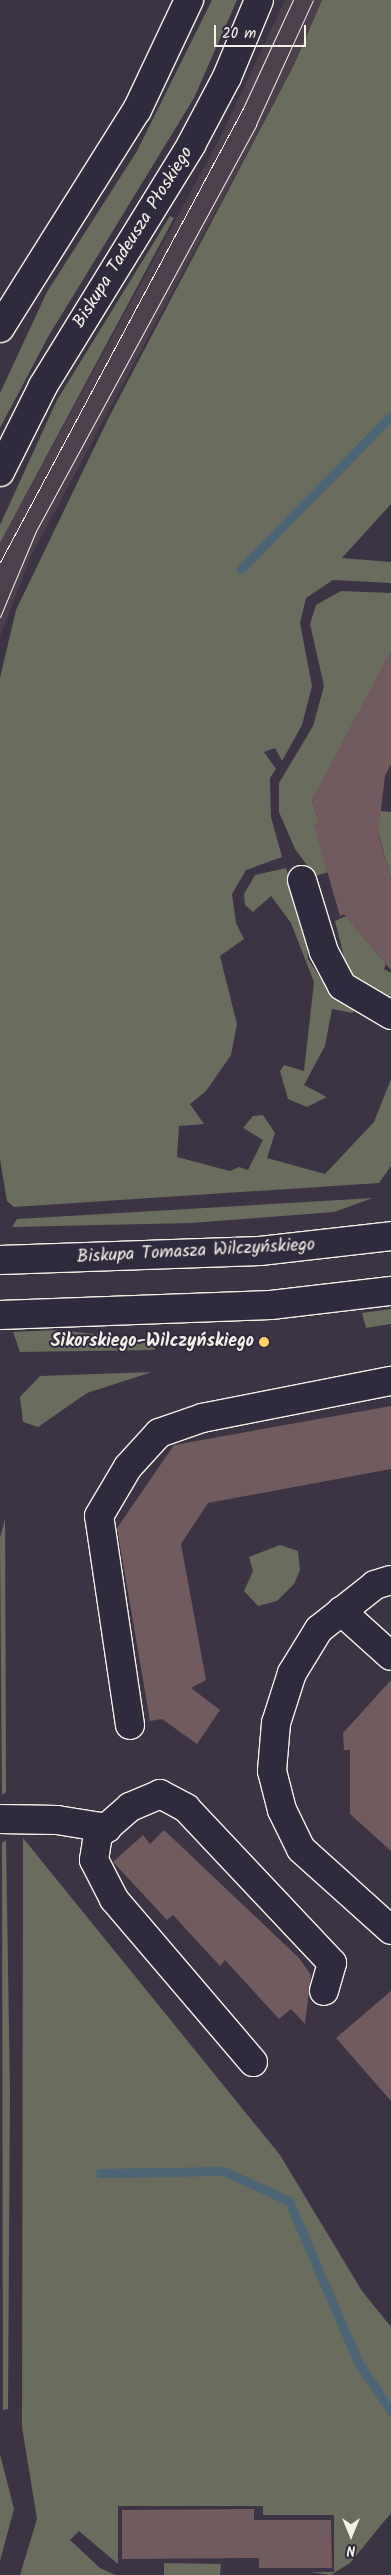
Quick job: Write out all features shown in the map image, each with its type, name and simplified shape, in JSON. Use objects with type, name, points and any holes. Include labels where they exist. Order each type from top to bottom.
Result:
[{"type":"street","points":[[0,328],[137,110],[190,0]]},
{"type":"street","name":"Biskupa Tadeusza Płoskiego","points":[[0,472],[43,386],[191,145],[227,78],[259,0]]},
{"type":"street","points":[[302,880],[324,952],[342,986],[391,1015]]},
{"type":"street","name":"Biskupa Tomasza Wilczyńskiego","points":[[0,1260],[260,1252],[391,1236]]},
{"type":"street","points":[[0,1315],[270,1305],[391,1292]]},
{"type":"street","points":[[130,1725],[99,1516],[128,1467],[159,1433],[202,1418],[391,1381]]},
{"type":"street","points":[[391,1580],[375,1585],[319,1628],[292,1673],[276,1723],[272,1770],[282,1810],[301,1849],[391,1930]]},
{"type":"street","points":[[341,1610],[391,1656]]},
{"type":"street","points":[[254,2062],[114,1899],[94,1860],[98,1835],[130,1807],[160,1794],[186,1808],[332,1963],[324,1991]]},
{"type":"street","points":[[0,1819],[57,1820],[107,1828]]},
{"type":"shaded area","points":[[285,0],[322,0],[294,65],[31,556],[0,636],[0,543],[220,138]]},
{"type":"green space","points":[[212,0],[237,0],[194,98],[48,337],[0,428],[0,393],[47,292],[137,151]]},
{"type":"green space","points":[[322,0],[391,0],[391,504],[342,558],[391,562],[391,583],[333,580],[306,598],[300,623],[312,686],[302,725],[282,761],[275,748],[264,752],[276,769],[270,778],[271,817],[282,857],[246,870],[232,894],[236,923],[244,939],[220,956],[237,1024],[231,1055],[206,1091],[190,1104],[204,1124],[179,1126],[177,1157],[230,1171],[239,1167],[248,1170],[263,1140],[243,1128],[253,1116],[263,1115],[275,1133],[267,1158],[325,1174],[374,1122],[391,1079],[391,1166],[379,1183],[14,1207],[7,1201],[0,1159],[0,678],[16,610],[109,417],[294,65]]},
{"type":"green space","points":[[170,216],[174,218],[0,543],[0,525],[57,400]]},
{"type":"green space","points":[[341,591],[391,593],[391,665],[312,800],[319,824],[314,826],[332,871],[315,876],[295,849],[279,812],[279,783],[313,726],[324,686],[310,624],[316,605]]},
{"type":"green space","points":[[380,811],[391,812],[391,879],[374,818]]},
{"type":"green space","points":[[286,868],[305,925],[308,959],[328,990],[344,1005],[354,1008],[353,1013],[332,1009],[325,1046],[304,1085],[327,1097],[307,1107],[288,1099],[280,1071],[284,1065],[304,1071],[314,982],[291,923],[271,896],[253,912],[245,905],[244,894],[255,875]]},
{"type":"green space","points":[[346,916],[386,964],[384,969],[391,973],[391,997],[357,980],[346,965],[335,921]]},
{"type":"green space","points":[[373,1198],[334,1212],[191,1223],[12,1227],[17,1219]]},
{"type":"green space","points":[[391,1309],[391,1324],[366,1328],[362,1313]]},
{"type":"green space","points":[[57,1330],[153,1340],[155,1350],[20,1352],[13,1332]]},
{"type":"green space","points":[[152,1372],[87,1393],[38,1427],[23,1422],[20,1397],[40,1376]]},
{"type":"green space","points":[[5,1519],[6,1792],[2,1795],[0,1538]]},
{"type":"green space","points":[[280,1545],[298,1551],[300,1570],[294,1584],[277,1601],[258,1606],[244,1591],[253,1571],[249,1557]]},
{"type":"green space","points":[[23,1838],[280,2155],[362,2291],[391,2327],[391,2513],[350,2563],[331,2575],[310,2572],[334,2572],[334,2515],[263,2515],[263,2506],[118,2506],[118,2564],[79,2531],[70,2540],[100,2568],[116,2575],[20,2575],[37,2519],[22,2427]]},
{"type":"green space","points":[[6,1840],[10,2091],[8,2409],[3,2410],[2,1843]]},
{"type":"green space","points":[[0,2454],[14,2509],[0,2561]]},
{"type":"green space","points":[[164,2563],[221,2564],[220,2575],[164,2575]]},
{"type":"building","points":[[391,650],[391,764],[385,776],[378,834],[391,879],[391,970],[344,914],[340,916],[314,826],[319,824],[312,800]]},
{"type":"building","points":[[391,1406],[391,1469],[208,1503],[181,1544],[206,1680],[191,1688],[220,1710],[197,1744],[162,1719],[150,1721],[117,1528],[174,1445]]},
{"type":"building","points":[[391,1680],[391,1851],[350,1814],[350,1750],[344,1750],[343,1733]]},
{"type":"building","points":[[164,1830],[299,1958],[311,1975],[305,2024],[291,2009],[279,2019],[225,1960],[220,1966],[173,1915],[167,1920],[113,1862],[143,1835],[150,1844]]},
{"type":"building","points":[[391,1991],[391,2101],[336,2038]]},
{"type":"building","points":[[254,2509],[254,2520],[331,2520],[332,2568],[259,2568],[259,2558],[122,2559],[122,2510]]},
{"type":"waterway","points":[[241,569],[391,416]]},
{"type":"waterway","points":[[100,2173],[224,2171],[289,2201],[358,2362],[391,2411]]},
{"type":"tram line","points":[[0,562],[243,108],[293,0]]},
{"type":"tram line","points":[[0,617],[36,531],[256,125],[313,0]]},
{"type":"place","name":"Sikorskiego-Wilczyńskiego","points":[[264,1342]]}]
